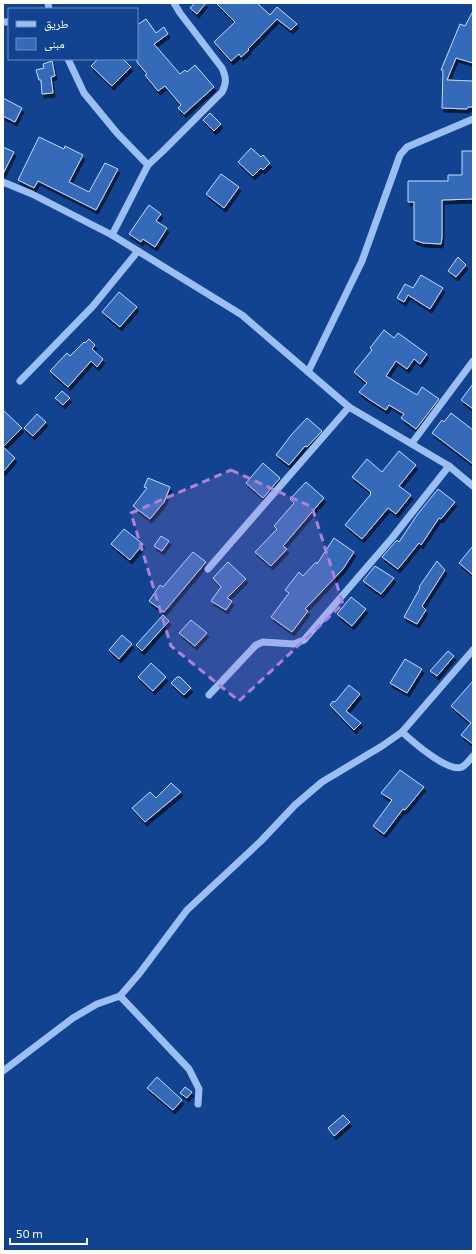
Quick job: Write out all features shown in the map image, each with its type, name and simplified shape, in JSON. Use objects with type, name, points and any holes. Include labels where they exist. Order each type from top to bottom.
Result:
[{"type":"street","points":[[112,235],[148,165],[222,92],[226,86],[226,77],[222,68],[174,3]]},
{"type":"street","points":[[68,60],[84,93],[117,133],[148,165]]},
{"type":"street","points":[[308,372],[362,261],[400,155],[407,147],[473,119]]},
{"type":"street","points":[[3,182],[32,194],[112,235],[242,315],[349,407],[449,466],[473,486]]},
{"type":"street","points":[[20,381],[93,306],[138,251]]},
{"type":"street","points":[[412,443],[473,361]]},
{"type":"street","points":[[208,569],[349,407]]},
{"type":"street","points":[[209,695],[256,644],[263,642],[294,644],[304,640],[392,538],[449,466]]},
{"type":"street","points":[[3,1071],[73,1018],[96,1004],[120,996],[139,974],[187,910],[261,841],[295,805],[322,782],[382,746],[402,732],[473,650]]},
{"type":"street","points":[[402,732],[426,753],[457,768],[463,767],[473,756]]},
{"type":"street","points":[[120,996],[189,1069],[199,1089],[198,1104]]},
{"type":"highlighted area","points":[[231,470],[312,507],[343,604],[239,701],[171,646],[131,513]]},
{"type":"building","points":[[195,3],[206,3],[197,14],[190,8]]},
{"type":"building","points":[[216,3],[257,3],[270,15],[277,7],[297,24],[291,30],[277,19],[248,49],[249,50],[241,57],[239,54],[231,61],[214,42],[235,22]]},
{"type":"building","points":[[473,11],[473,63],[456,58],[447,80],[473,81],[473,107],[468,107],[467,109],[442,108],[443,70],[441,70],[460,24],[465,26]]},
{"type":"building","points":[[146,19],[156,33],[164,27],[168,34],[154,44],[180,74],[185,70],[187,72],[195,65],[214,87],[184,114],[178,108],[181,105],[165,86],[158,91],[137,62],[138,24]]},
{"type":"building","points":[[97,60],[124,60],[131,67],[112,86],[91,66]]},
{"type":"building","points":[[52,61],[55,76],[51,77],[53,93],[42,94],[41,80],[39,80],[36,70],[44,68],[43,64]]},
{"type":"building","points":[[3,98],[22,108],[15,122],[3,116]]},
{"type":"building","points":[[210,113],[221,124],[214,131],[203,120]]},
{"type":"building","points":[[39,137],[64,149],[65,146],[83,155],[69,182],[89,192],[105,163],[118,169],[96,210],[38,181],[34,188],[18,180]]},
{"type":"building","points":[[3,147],[14,152],[3,174]]},
{"type":"building","points":[[251,148],[261,157],[263,155],[270,163],[263,170],[261,168],[253,176],[238,162]]},
{"type":"building","points":[[462,151],[473,151],[473,199],[442,200],[441,244],[423,243],[414,240],[414,202],[408,202],[408,181],[448,181],[448,175],[462,175]]},
{"type":"building","points":[[221,174],[239,187],[224,208],[206,194]]},
{"type":"building","points":[[149,205],[161,214],[156,221],[167,228],[155,247],[143,239],[141,242],[129,234]]},
{"type":"building","points":[[458,257],[466,265],[456,277],[448,271]]},
{"type":"building","points":[[421,275],[443,288],[430,309],[408,295],[404,302],[397,298],[405,284],[413,288]]},
{"type":"building","points":[[119,292],[137,307],[120,327],[102,312]]},
{"type":"building","points":[[384,330],[394,338],[398,333],[427,354],[420,364],[414,359],[407,369],[396,361],[386,376],[417,395],[422,387],[439,399],[416,429],[401,418],[404,414],[389,405],[386,410],[359,392],[367,383],[354,372],[372,350],[370,348]]},
{"type":"building","points":[[89,339],[95,345],[92,349],[103,359],[97,367],[91,361],[68,387],[50,371],[67,353],[70,356]]},
{"type":"building","points":[[473,384],[473,409],[461,400]]},
{"type":"building","points":[[62,391],[70,398],[63,405],[55,398]]},
{"type":"building","points":[[3,410],[22,428],[3,447]]},
{"type":"building","points":[[451,413],[473,430],[473,464],[432,433],[442,420],[444,422]]},
{"type":"building","points":[[37,414],[46,422],[33,436],[24,428]]},
{"type":"building","points":[[307,418],[322,431],[307,447],[305,446],[289,465],[276,455],[292,434]]},
{"type":"building","points":[[3,447],[15,458],[3,472]]},
{"type":"building","points":[[399,451],[416,465],[399,486],[411,495],[396,514],[388,508],[362,539],[345,525],[371,494],[371,492],[352,477],[367,459],[382,472]]},
{"type":"building","points":[[263,463],[280,478],[263,498],[246,483]]},
{"type":"building","points":[[148,478],[170,487],[164,502],[150,519],[133,506],[147,488],[144,487]]},
{"type":"building","points":[[306,482],[324,498],[283,546],[287,549],[271,566],[255,552],[277,529],[274,526],[294,503],[290,499]]},
{"type":"building","points":[[438,489],[455,502],[441,519],[439,518],[421,545],[419,543],[398,569],[382,557],[397,540],[399,542],[417,515]]},
{"type":"building","points":[[124,529],[143,544],[130,560],[111,544]]},
{"type":"building","points":[[161,536],[169,541],[162,551],[154,546]]},
{"type":"building","points":[[334,538],[354,552],[343,569],[305,609],[308,611],[292,632],[271,617],[289,593],[285,590],[299,572],[303,576],[316,562],[317,564]]},
{"type":"building","points":[[473,546],[473,575],[459,563]]},
{"type":"building","points":[[193,552],[206,562],[164,612],[149,601],[160,585],[163,587]]},
{"type":"building","points":[[437,561],[445,570],[422,606],[426,610],[417,624],[404,617],[420,588],[419,587]]},
{"type":"building","points":[[228,562],[246,579],[227,598],[232,601],[226,610],[211,601],[221,587],[213,578]]},
{"type":"building","points":[[375,566],[394,578],[381,594],[363,581]]},
{"type":"building","points":[[351,597],[366,609],[352,626],[337,614]]},
{"type":"building","points":[[163,615],[169,621],[142,651],[136,645]]},
{"type":"building","points":[[191,620],[207,633],[195,646],[179,633]]},
{"type":"building","points":[[122,635],[132,644],[119,659],[109,650]]},
{"type":"building","points":[[448,651],[454,656],[437,676],[430,671]]},
{"type":"building","points":[[405,659],[422,669],[407,693],[390,683]]},
{"type":"building","points":[[151,663],[166,677],[153,691],[138,677]]},
{"type":"building","points":[[177,677],[180,677],[191,688],[184,695],[171,683]]},
{"type":"building","points":[[473,681],[473,744],[461,735],[471,723],[451,706]]},
{"type":"building","points":[[349,685],[360,694],[346,711],[361,723],[354,730],[330,705],[333,701],[335,702]]},
{"type":"building","points":[[400,770],[424,787],[405,810],[403,809],[384,834],[373,826],[392,800],[381,793]]},
{"type":"building","points":[[171,783],[181,792],[145,822],[132,808],[150,792],[156,798]]},
{"type":"building","points":[[157,1077],[182,1100],[173,1110],[147,1088]]},
{"type":"building","points":[[185,1087],[192,1092],[187,1098],[180,1093]]},
{"type":"building","points":[[343,1115],[350,1122],[334,1136],[328,1128]]}]
